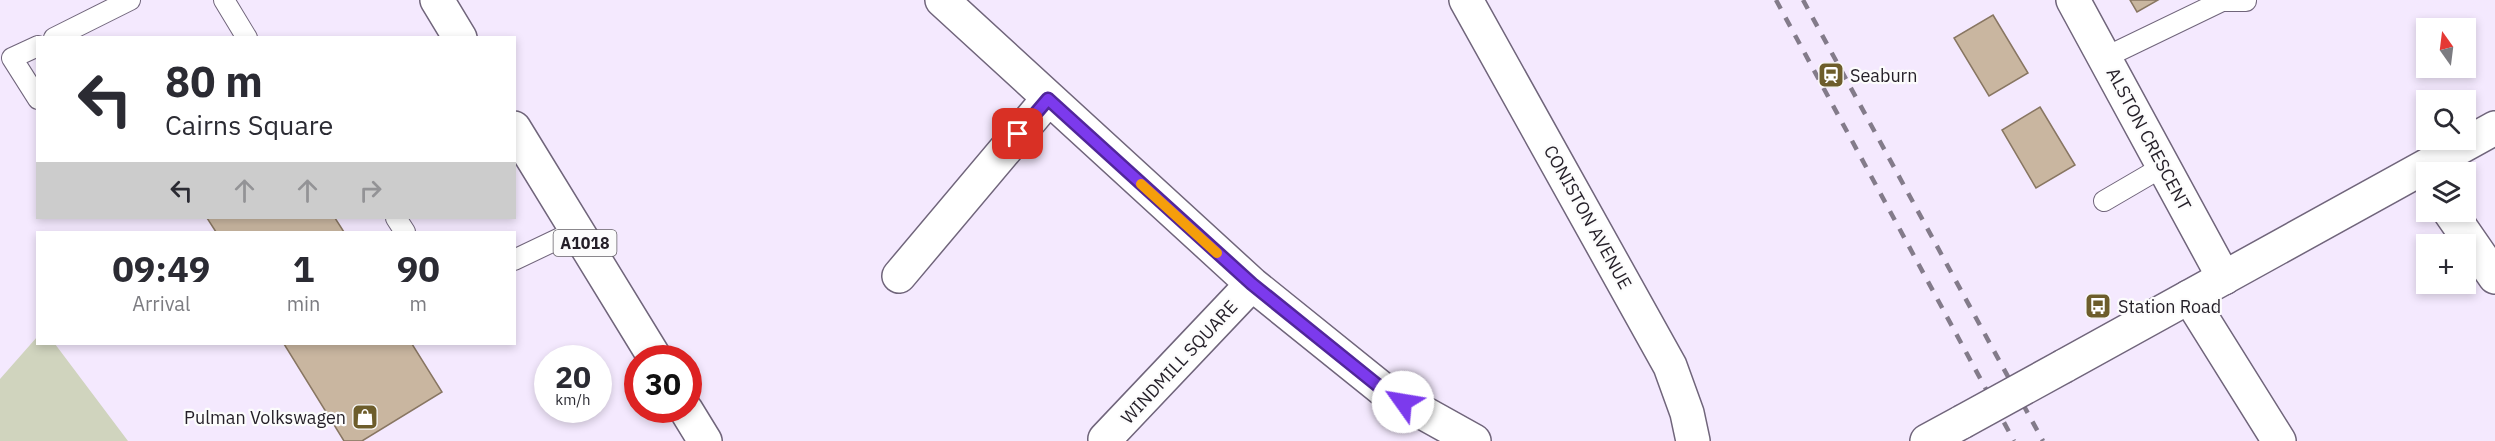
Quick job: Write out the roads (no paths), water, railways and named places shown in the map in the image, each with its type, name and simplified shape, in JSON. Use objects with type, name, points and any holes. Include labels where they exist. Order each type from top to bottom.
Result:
[{"type":"main road","points":[[437,0],[459,36]]},
{"type":"main road","points":[[942,0],[1252,284],[1386,392],[1474,441]]},
{"type":"main road","name":"CONISTON AVENUE","points":[[1466,0],[1670,366],[1687,413],[1693,441]]},
{"type":"main road","name":"ALSTON CRESCENT","points":[[2073,0],[2224,278]]},
{"type":"main road","points":[[899,276],[1048,99]]},
{"type":"main road","points":[[2443,162],[2495,128]]},
{"type":"main road","name":"A1018","points":[[516,131],[647,345]]},
{"type":"main road","points":[[1927,441],[2224,278],[2416,178]]},
{"type":"main road","points":[[2457,222],[2495,277]]},
{"type":"main road","name":"WINDMILL SQUARE","points":[[1106,440],[1252,284]]},
{"type":"main road","points":[[2189,297],[2279,441]]},
{"type":"main road","points":[[694,423],[705,441]]},
{"type":"lane","points":[[58,36],[130,0]]},
{"type":"lane","points":[[224,0],[247,36]]},
{"type":"lane","points":[[2106,57],[2223,1],[2246,1]]},
{"type":"lane","points":[[36,47],[12,58],[36,96]]},
{"type":"lane","points":[[2104,201],[2164,166]]},
{"type":"lane","points":[[516,259],[577,230]]},
{"type":"railway","points":[[1776,0],[2014,441]]},
{"type":"railway","points":[[1803,0],[2043,441]]},
{"type":"place","name":"Seaburn","points":[[1831,75]]},
{"type":"place","name":"Station Road","points":[[2098,306]]},
{"type":"place","name":"Pulman Volkswagen","points":[[365,417]]}]
